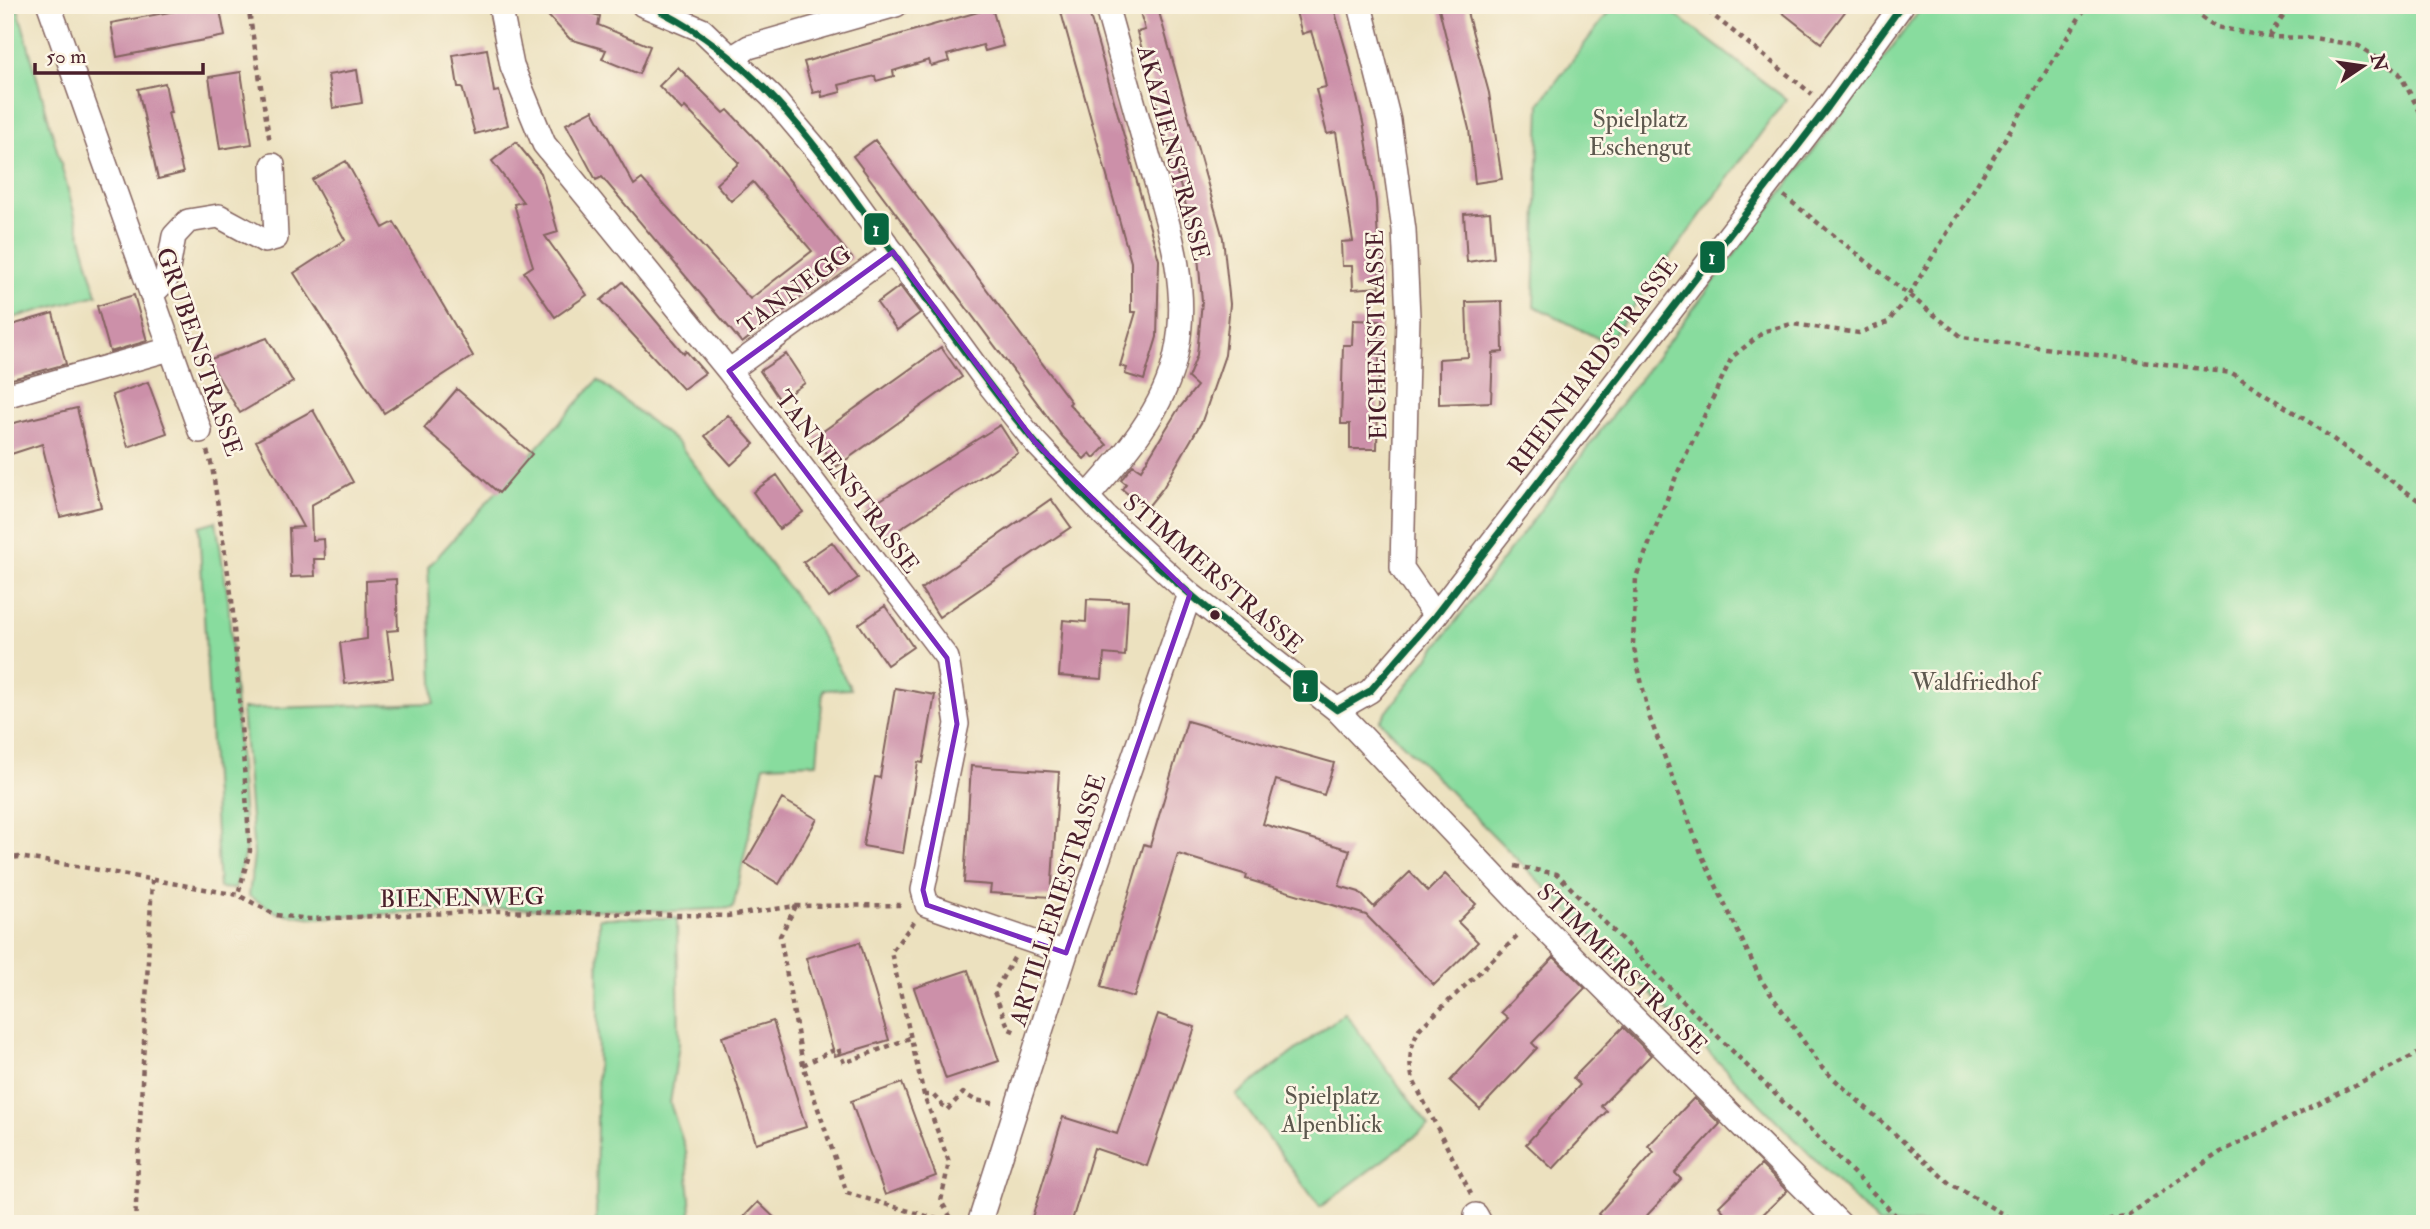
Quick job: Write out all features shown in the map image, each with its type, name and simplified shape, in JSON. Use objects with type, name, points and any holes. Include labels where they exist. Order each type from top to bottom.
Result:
[{"type":"street","name":"GRUBENSTRASSE","points":[[49,5],[200,430]]},
{"type":"street","name":"TANNENSTRASSE","points":[[500,5],[512,66],[544,144],[729,371],[947,658],[957,724],[923,890],[927,905]]},
{"type":"street","points":[[733,57],[749,47],[896,5]]},
{"type":"street","name":"AKAZIENSTRASSE","points":[[1087,497],[1121,460],[1159,401],[1176,355],[1182,305],[1177,256],[1106,5]]},
{"type":"street","name":"EICHENSTRASSE","points":[[1360,5],[1389,121],[1404,230],[1408,316],[1402,568],[1435,616]]},
{"type":"street","name":"RHEINHARDSTRASSE","points":[[1336,710],[1370,691],[1435,616],[1767,182],[1828,107],[1902,5]]},
{"type":"street","name":"STIMMERSTRASSE","points":[[656,7],[702,30],[733,57],[827,162],[987,382],[1035,442],[1087,497],[1190,594],[1336,710],[1535,919],[1840,1224]]},
{"type":"street","points":[[152,294],[166,280],[174,236],[188,221],[219,216],[265,242],[276,238],[273,165]]},
{"type":"street","name":"TANNEGG","points":[[729,371],[892,252]]},
{"type":"street","points":[[5,396],[170,349]]},
{"type":"street","name":"ARTILLERIESTRASSE","points":[[979,1224],[1066,953],[1190,594]]},
{"type":"street","points":[[927,905],[1066,953]]},
{"type":"path","points":[[248,5],[273,165]]},
{"type":"path","points":[[1700,5],[1828,107]]},
{"type":"path","points":[[2040,1224],[2008,1217],[1949,1183],[1822,1068],[1761,980],[1703,858],[1648,716],[1633,644],[1636,577],[1677,474],[1732,357],[1765,331],[1792,324],[1859,333],[1888,322],[1909,295],[2087,5]]},
{"type":"path","points":[[2185,5],[2216,27],[2269,37],[2314,38],[2359,46],[2399,73],[2425,121]]},
{"type":"path","points":[[2269,37],[2291,5]]},
{"type":"path","points":[[1767,182],[1962,337],[2232,373],[2312,424],[2425,505]]},
{"type":"path","name":"GRUBENSTRASSE","points":[[200,430],[212,466],[232,600],[250,851],[238,895]]},
{"type":"path","name":"BIENENWEG","points":[[5,859],[19,858],[238,895],[276,915],[309,919],[498,911],[727,916],[796,906],[927,905]]},
{"type":"path","points":[[1480,860],[1557,874],[1904,1224]]},
{"type":"path","points":[[135,1224],[152,880]]},
{"type":"path","points":[[927,905],[891,953],[924,1095],[949,1162],[941,1201],[954,1224]]},
{"type":"path","points":[[796,906],[780,936],[803,1065],[848,1193],[954,1224]]},
{"type":"path","points":[[1478,1219],[1471,1193],[1413,1080],[1409,1063],[1412,1042],[1419,1029],[1517,936]]},
{"type":"path","points":[[1025,939],[994,992],[1009,1029],[1037,1043]]},
{"type":"path","points":[[803,1065],[838,1048],[844,1063],[910,1038]]},
{"type":"path","points":[[2089,1224],[2128,1216],[2219,1153],[2425,1050]]},
{"type":"path","points":[[924,1095],[933,1095],[947,1110],[963,1093],[975,1100],[1017,1107]]},
{"type":"highlighted area","points":[[893,252],[1035,442],[1190,594],[1066,953],[927,905],[923,890],[957,724],[947,658],[729,371]]},
{"type":"green space","points":[[5,5],[17,5],[97,295],[5,320]]},
{"type":"green space","name":"Spielplatz Eschengut","points":[[1614,5],[1663,5],[1786,99],[1607,343],[1534,306],[1540,103]]},
{"type":"green space","name":"Waldfriedhof","points":[[1924,5],[2425,5],[2425,1224],[1879,1224],[1380,721]]},
{"type":"green space","points":[[598,380],[678,443],[811,618],[851,689],[823,690],[817,763],[764,765],[733,908],[674,911],[496,908],[315,918],[278,913],[249,896],[254,855],[242,709],[434,703],[428,567]]},
{"type":"green space","points":[[216,521],[228,598],[246,849],[235,889],[219,888],[199,526]]},
{"type":"green space","points":[[599,918],[677,918],[679,1044],[670,1103],[686,1151],[692,1224],[596,1224]]},
{"type":"green space","name":"Spielplatz Alpenblick","points":[[1345,1013],[1429,1126],[1320,1207],[1236,1095]]},
{"type":"building","points":[[219,5],[225,36],[117,57],[111,23]]},
{"type":"building","points":[[538,5],[562,5],[600,16],[598,25],[650,46],[639,74],[602,59],[606,50],[570,39]]},
{"type":"building","points":[[1059,5],[1087,5],[1159,260],[1157,337],[1144,380],[1125,374],[1127,368],[1120,366],[1136,312],[1131,312],[1131,262]]},
{"type":"building","points":[[1138,5],[1157,5],[1223,238],[1230,304],[1225,355],[1202,421],[1163,488],[1146,509],[1122,489],[1126,484],[1121,480],[1133,465],[1141,470],[1177,411],[1197,386],[1188,378],[1197,355],[1202,301],[1197,245],[1137,32],[1145,30]]},
{"type":"building","points":[[1314,5],[1333,5],[1347,54],[1364,127],[1376,201],[1380,287],[1353,289],[1352,266],[1342,266],[1341,242],[1353,241],[1336,132],[1327,134],[1316,89],[1326,87],[1322,68],[1311,31],[1302,34],[1296,12]]},
{"type":"building","points":[[1438,5],[1465,5],[1489,93],[1502,179],[1475,183],[1469,129]]},
{"type":"building","points":[[1773,5],[1850,5],[1821,43]]},
{"type":"building","points":[[992,8],[1003,46],[985,51],[983,45],[947,55],[949,61],[931,66],[929,60],[893,71],[894,76],[876,81],[875,76],[839,85],[841,92],[822,97],[821,91],[813,93],[804,62]]},
{"type":"building","points":[[487,49],[494,92],[499,91],[508,125],[475,134],[462,87],[458,87],[453,55]]},
{"type":"building","points":[[678,67],[724,113],[728,110],[762,146],[852,258],[742,343],[602,177],[596,180],[566,124],[593,110],[634,185],[642,179],[750,299],[812,251],[753,182],[731,201],[716,184],[739,163],[685,107],[682,110],[659,86]]},
{"type":"building","points":[[357,70],[362,103],[333,108],[328,75]]},
{"type":"building","points":[[241,72],[252,144],[220,149],[209,77]]},
{"type":"building","points":[[165,83],[171,113],[168,113],[183,173],[158,179],[138,89]]},
{"type":"building","points":[[875,140],[1071,402],[1069,404],[1107,445],[1094,458],[1090,453],[1084,459],[1062,436],[853,156]]},
{"type":"building","points":[[516,142],[541,173],[558,232],[545,236],[587,295],[555,317],[524,272],[533,266],[514,204],[523,202],[492,161]]},
{"type":"building","points":[[346,161],[383,228],[394,222],[473,356],[384,413],[294,273],[345,240],[312,180]]},
{"type":"building","points":[[1490,212],[1494,258],[1467,262],[1464,214]]},
{"type":"building","points":[[623,282],[684,354],[686,351],[705,373],[683,389],[601,300]]},
{"type":"building","points":[[900,286],[920,313],[897,330],[877,303]]},
{"type":"building","points":[[134,295],[147,341],[110,352],[97,306]]},
{"type":"building","points":[[1502,301],[1503,352],[1493,353],[1491,402],[1439,404],[1439,359],[1468,357],[1466,302]]},
{"type":"building","points":[[53,313],[66,364],[5,381],[5,327]]},
{"type":"building","points":[[1353,320],[1380,321],[1377,449],[1350,449],[1350,424],[1341,424],[1343,345],[1352,345]]},
{"type":"building","points":[[267,338],[293,382],[240,413],[208,360]]},
{"type":"building","points":[[941,347],[962,377],[836,467],[815,437]]},
{"type":"building","points":[[786,354],[805,383],[780,400],[760,371]]},
{"type":"building","points":[[148,382],[167,433],[128,447],[112,395]]},
{"type":"building","points":[[457,389],[532,454],[499,493],[424,428]]},
{"type":"building","points":[[77,408],[101,507],[60,517],[42,444],[5,456],[5,425]]},
{"type":"building","points":[[313,410],[353,482],[311,505],[312,540],[324,539],[325,559],[314,559],[315,576],[291,577],[289,528],[303,527],[256,441]]},
{"type":"building","points":[[728,415],[754,444],[731,465],[705,436]]},
{"type":"building","points":[[1000,425],[1018,453],[884,539],[866,509]]},
{"type":"building","points":[[777,475],[803,512],[779,529],[753,492]]},
{"type":"building","points":[[1051,499],[1071,527],[939,617],[921,589]]},
{"type":"building","points":[[832,542],[858,578],[829,598],[803,562]]},
{"type":"building","points":[[396,579],[398,630],[387,631],[393,678],[345,684],[340,643],[367,639],[366,581]]},
{"type":"building","points":[[1087,599],[1128,601],[1125,656],[1104,654],[1102,679],[1059,676],[1063,620],[1086,622]]},
{"type":"building","points":[[885,606],[913,647],[887,665],[859,624]]},
{"type":"building","points":[[895,688],[935,695],[923,763],[918,762],[903,853],[863,846],[875,777],[880,778]]},
{"type":"building","points":[[1187,721],[1334,763],[1324,795],[1276,780],[1263,824],[1350,850],[1339,886],[1359,892],[1374,907],[1410,872],[1428,891],[1445,874],[1476,904],[1458,922],[1478,942],[1434,985],[1366,915],[1246,879],[1247,875],[1178,854],[1134,997],[1101,987],[1144,844],[1150,846]]},
{"type":"building","points":[[971,766],[1059,772],[1051,897],[990,893],[991,885],[964,883]]},
{"type":"building","points":[[782,799],[817,819],[779,884],[745,863]]},
{"type":"building","points":[[860,942],[889,1040],[835,1056],[806,958]]},
{"type":"building","points":[[1554,957],[1585,988],[1532,1043],[1537,1048],[1480,1109],[1450,1081],[1508,1018],[1501,1012]]},
{"type":"building","points":[[968,970],[999,1061],[946,1079],[914,988]]},
{"type":"building","points":[[1158,1014],[1195,1027],[1147,1166],[1094,1148],[1071,1224],[1030,1224],[1063,1117],[1117,1134]]},
{"type":"building","points":[[773,1021],[806,1127],[756,1143],[722,1037]]},
{"type":"building","points":[[1623,1027],[1651,1055],[1601,1106],[1607,1111],[1553,1169],[1526,1144],[1580,1085],[1573,1078]]},
{"type":"building","points":[[902,1083],[936,1176],[885,1195],[851,1101]]},
{"type":"building","points":[[1694,1098],[1720,1124],[1675,1173],[1681,1179],[1639,1224],[1609,1224],[1598,1214],[1654,1152],[1648,1146]]},
{"type":"building","points":[[1761,1165],[1787,1191],[1753,1224],[1715,1224],[1725,1213],[1719,1206]]},
{"type":"building","points":[[758,1202],[781,1224],[737,1224]]},
{"type":"transit line","name":"1","points":[[664,5],[662,12],[697,32],[729,56],[785,110],[834,171],[994,390],[1067,478],[1140,550],[1216,616],[1337,710],[1370,691],[1435,616],[1828,107],[1902,5]]}]
